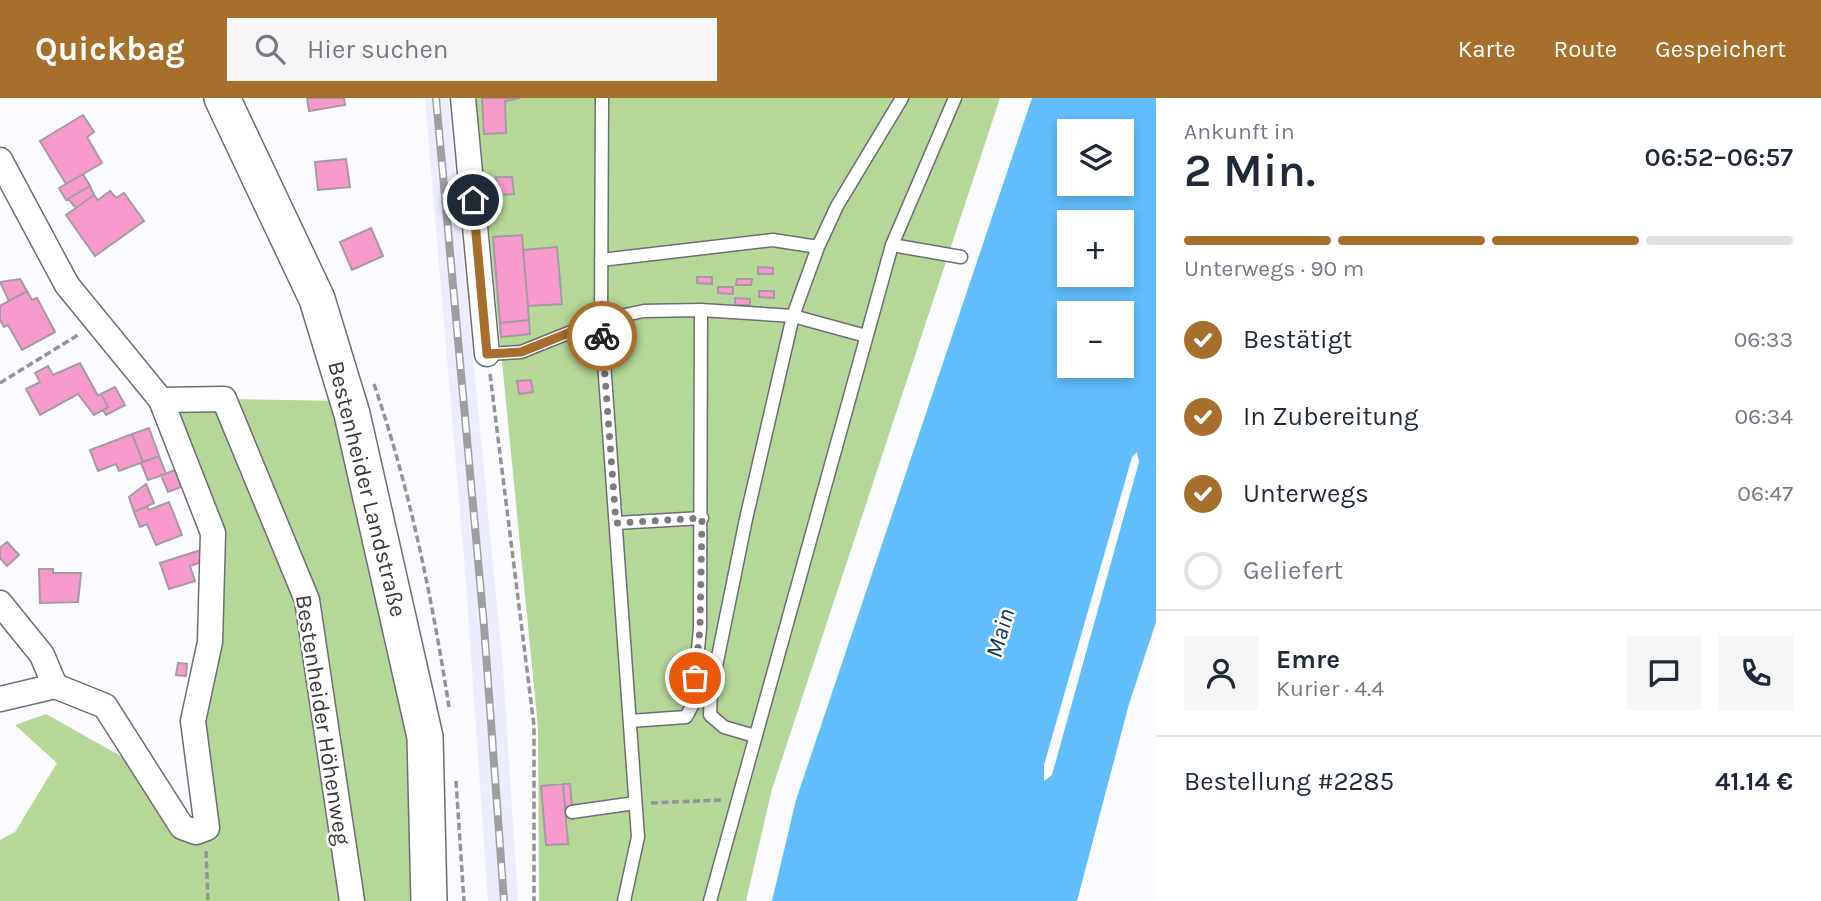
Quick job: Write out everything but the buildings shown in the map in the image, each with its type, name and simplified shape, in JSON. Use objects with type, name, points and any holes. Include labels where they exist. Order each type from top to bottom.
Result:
[{"type":"main road","name":"Bestenheider Landstraße","points":[[222,98],[317,299],[352,414],[425,737],[429,901]]},
{"type":"street","points":[[463,98],[487,354]]},
{"type":"street","points":[[0,160],[67,285],[161,400],[213,533],[210,642],[193,721],[208,828],[196,832],[182,827],[105,706],[55,686],[0,699]]},
{"type":"street","name":"Bestenheider Höhenweg","points":[[161,400],[224,399],[307,600],[352,901]]},
{"type":"street","points":[[0,603],[42,655],[55,686]]},
{"type":"lane","points":[[602,98],[601,320],[638,837],[624,901]]},
{"type":"lane","points":[[755,736],[724,727],[710,715],[711,691],[746,519],[793,316],[818,247],[837,206],[902,98]]},
{"type":"lane","points":[[710,901],[892,245],[955,98]]},
{"type":"lane","points":[[601,260],[773,240],[818,247]]},
{"type":"lane","points":[[892,245],[961,257]]},
{"type":"lane","points":[[487,354],[521,352],[601,320],[644,311],[701,310],[793,316],[866,336]]},
{"type":"lane","points":[[630,720],[686,717],[693,704],[700,628],[701,310]]},
{"type":"lane","points":[[616,523],[702,518]]},
{"type":"lane","points":[[572,812],[635,803]]},
{"type":"path","points":[[0,383],[97,323]]},
{"type":"path","points":[[487,354],[534,726],[534,901]]},
{"type":"path","points":[[635,803],[737,799]]},
{"type":"path","points":[[208,828],[208,901]]},
{"type":"shaded area","points":[[425,98],[448,98],[503,668],[518,901],[488,901],[466,583]]},
{"type":"green space","points":[[476,98],[1000,98],[772,789],[746,901],[539,901],[538,727]]},
{"type":"green space","points":[[161,400],[348,401],[425,737],[429,901],[0,901],[0,840],[15,832],[57,763],[15,725],[46,714],[142,768],[194,833],[213,533]]},
{"type":"water","name":"Main","points":[[1032,98],[1156,98],[1156,622],[1129,704],[1077,901],[772,901],[796,800]],"holes":[[[1137,452],[1139,462],[1052,775],[1044,781],[1044,765],[1132,457]]]},
{"type":"railway","points":[[436,98],[484,626],[504,901]]},
{"type":"way so far","points":[[602,336],[616,523],[702,518],[700,628],[695,678]]},
{"type":"route","points":[[473,200],[487,354],[521,352],[562,338],[601,320],[602,336]]}]
